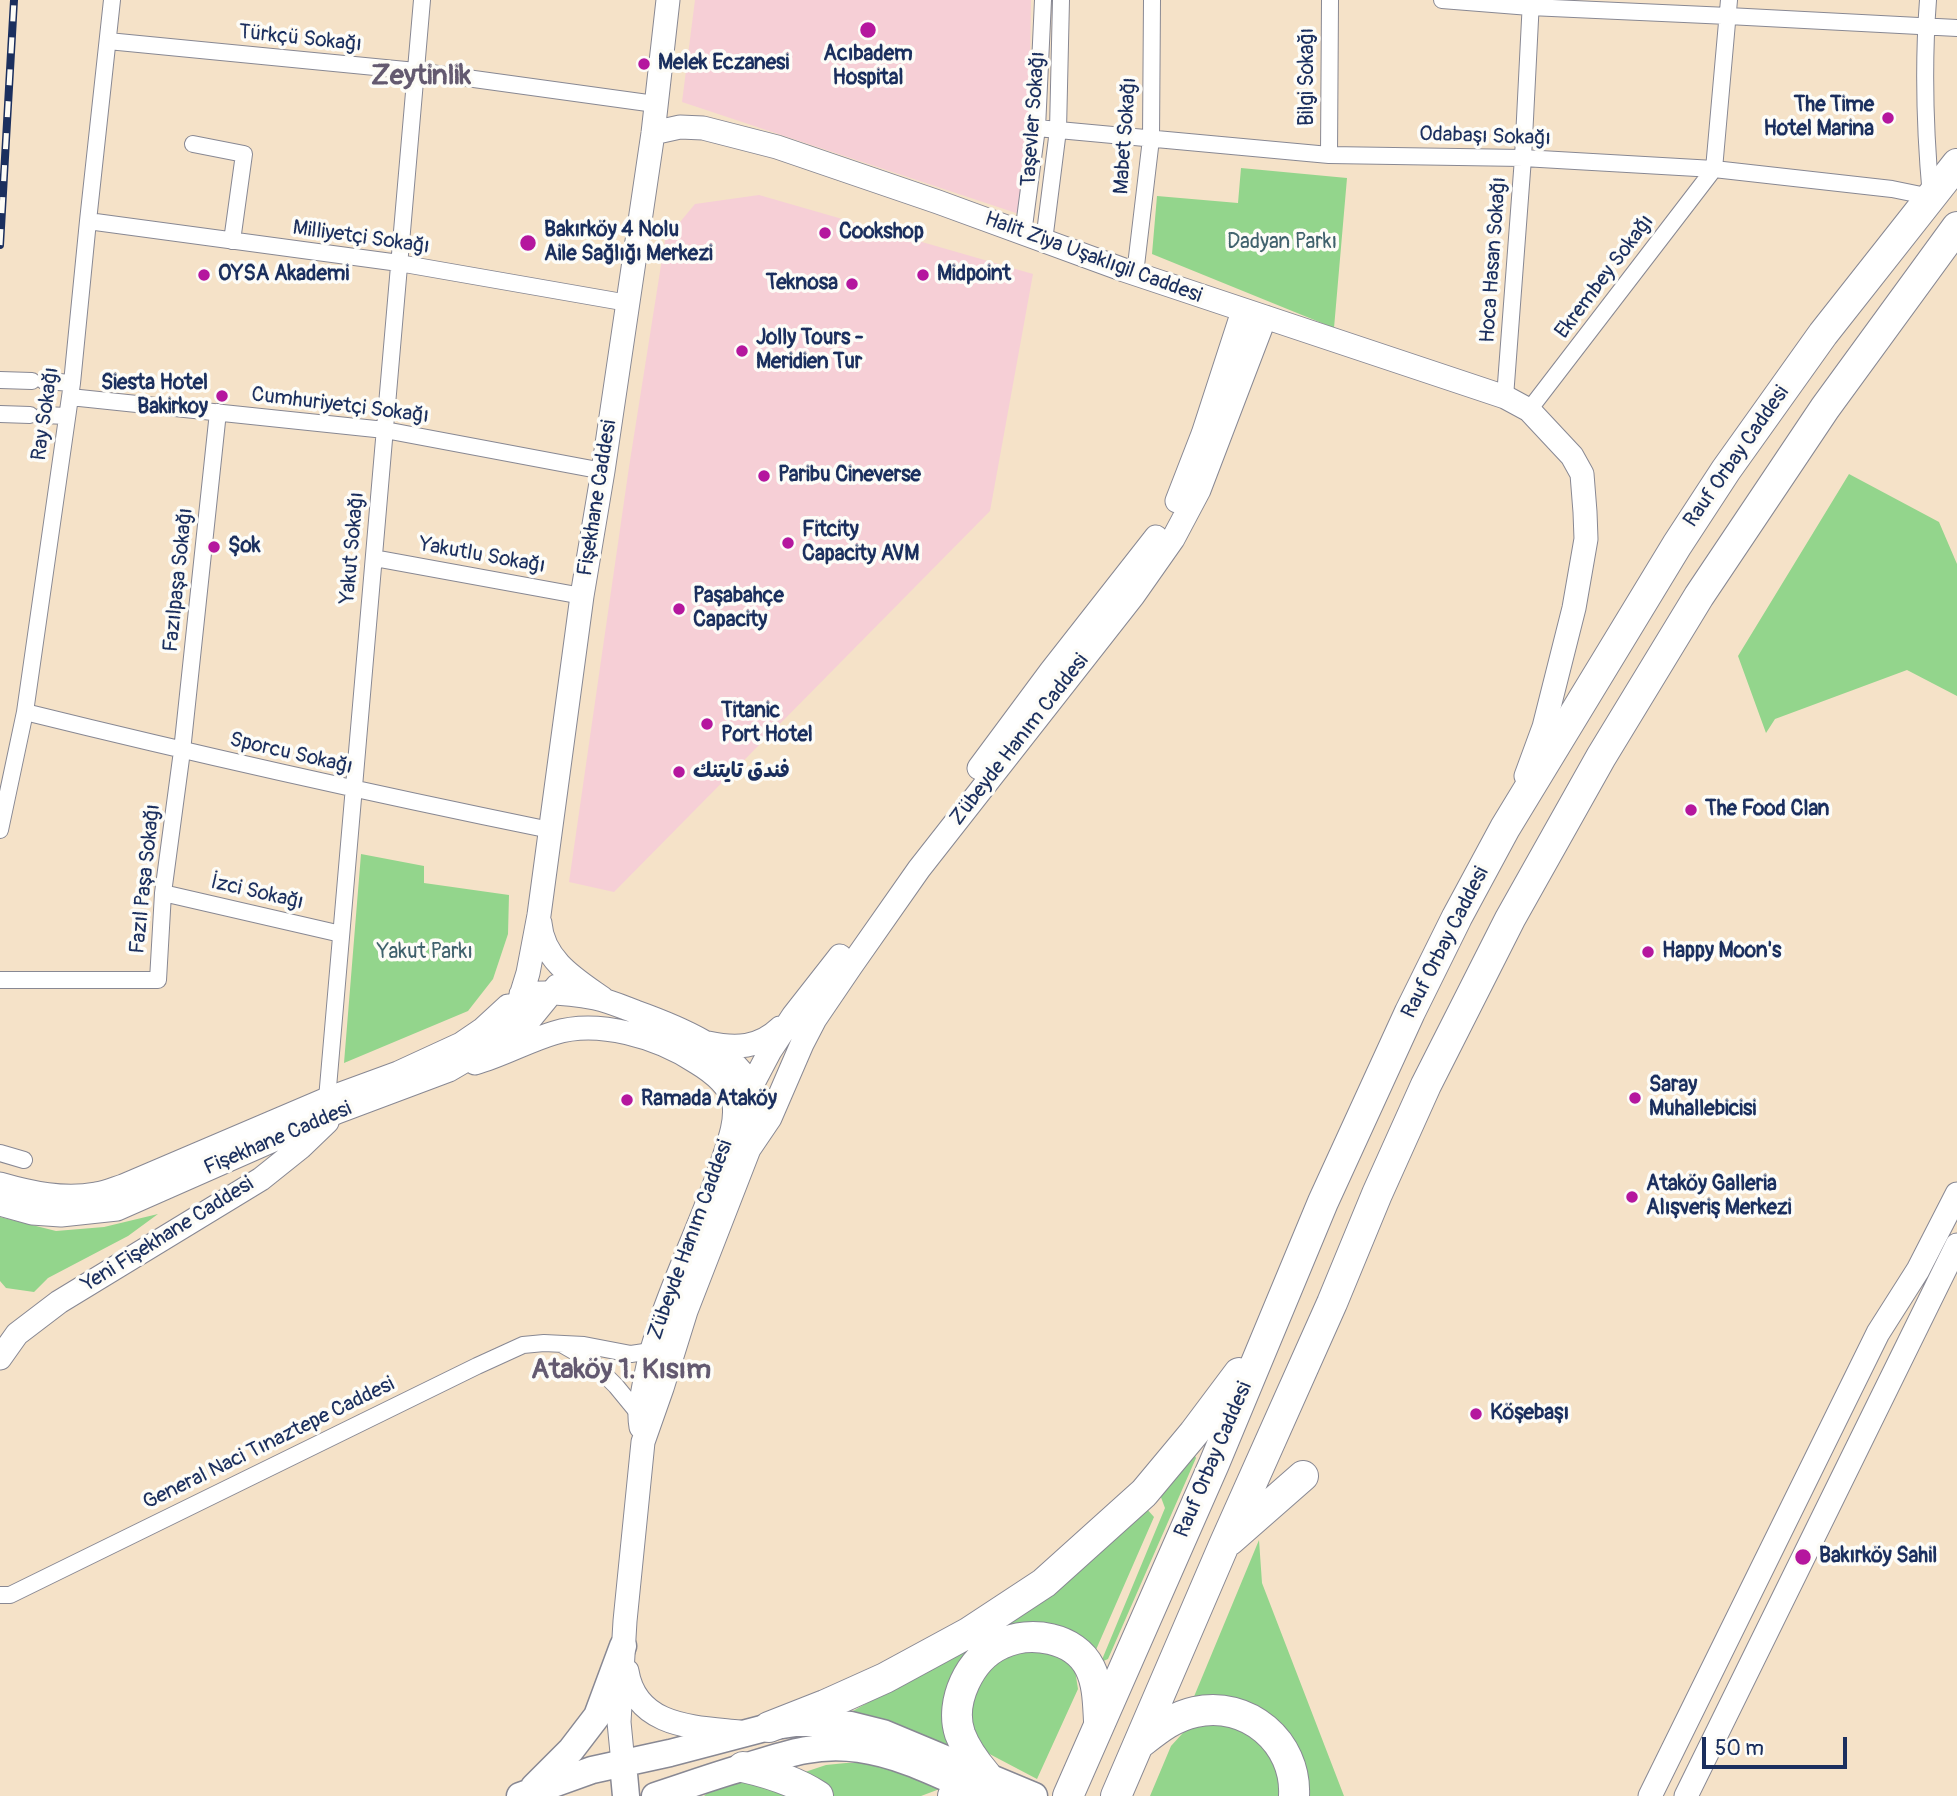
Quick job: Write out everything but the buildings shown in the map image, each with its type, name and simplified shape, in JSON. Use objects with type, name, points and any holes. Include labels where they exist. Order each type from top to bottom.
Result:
[{"type":"highway","name":"Rauf Orbay Caddesi","points":[[1068,1796],[1214,1464],[1323,1202],[1404,1025],[1505,828],[1677,545],[1726,470],[1823,334],[1957,164]]},
{"type":"highway","name":"Rauf Orbay Caddesi","points":[[1116,1796],[1332,1303],[1393,1157],[1510,919],[1601,757],[1699,596],[1825,408],[1957,228]]},
{"type":"highway","points":[[757,1730],[844,1697],[928,1655],[978,1627],[1044,1583],[1144,1493],[1218,1402],[1268,1332]]},
{"type":"highway","points":[[1224,1545],[1303,1476]]},
{"type":"highway","points":[[953,1796],[986,1789],[959,1731],[958,1709],[960,1693],[971,1671],[983,1656],[998,1645],[1014,1639],[1049,1639],[1075,1650],[1090,1667],[1095,1681],[1099,1724]]},
{"type":"highway","points":[[1139,1744],[1163,1725],[1195,1712],[1228,1710],[1245,1715],[1266,1730],[1280,1746],[1290,1766],[1294,1796]]},
{"type":"highway","points":[[729,1772],[786,1779],[818,1796]]},
{"type":"main road","name":"Fişekhane Caddesi","points":[[0,1184],[47,1195],[75,1196],[96,1194],[123,1186],[332,1105],[449,1070],[490,1046],[516,1012],[528,973],[539,915],[582,596],[653,133],[668,0]]},
{"type":"main road","name":"Halit Ziya Uşaklıgil Caddesi","points":[[653,133],[680,127],[703,128],[752,139],[938,202],[1135,274],[1505,397],[1529,410],[1564,447],[1582,474],[1586,539],[1574,608],[1544,727],[1505,828]]},
{"type":"main road","name":"Zübeyde Hanım Caddesi","points":[[749,1149],[770,1118],[815,1018],[850,966],[919,869],[1133,596],[1167,534],[1183,487],[1211,437],[1254,314]]},
{"type":"main road","name":"Zübeyde Hanım Caddesi","points":[[793,1016],[1051,671],[1167,534]]},
{"type":"main road","points":[[539,915],[540,934],[545,947],[556,962],[605,1000]]},
{"type":"main road","points":[[490,1046],[530,1019],[567,972]]},
{"type":"main road","name":"Fişekhane Caddesi","points":[[0,1204],[32,1213],[61,1216],[117,1209],[461,1044],[483,1029],[521,994]]},
{"type":"main road","points":[[521,994],[552,994],[605,1000],[662,1021],[705,1042],[734,1064],[751,1087]]},
{"type":"main road","points":[[705,1042],[727,1047],[752,1045],[765,1040],[793,1016]]},
{"type":"main road","points":[[449,1070],[488,1059],[558,1031],[598,1027],[640,1037],[691,1059],[720,1081],[734,1103],[751,1087],[793,1016]]},
{"type":"main road","name":"Zübeyde Hanım Caddesi","points":[[623,1763],[619,1722],[623,1646],[643,1442],[639,1414],[651,1351],[669,1329],[749,1149],[757,1104],[751,1087]]},
{"type":"main road","name":"Zübeyde Hanım Caddesi","points":[[643,1442],[662,1388],[669,1329],[734,1121],[734,1103]]},
{"type":"main road","name":"Yeni Fişekhane Caddesi","points":[[0,1358],[17,1334],[59,1302],[261,1179],[301,1147],[332,1105]]},
{"type":"main road","points":[[1650,1796],[1878,1333],[1917,1270],[1957,1194]]},
{"type":"main road","points":[[1686,1796],[1957,1245]]},
{"type":"main road","name":"Zübeyde Hanım Caddesi","points":[[623,1646],[629,1682],[637,1700],[649,1711],[665,1720],[688,1726],[757,1730]]},
{"type":"main road","points":[[522,1795],[571,1750],[597,1716],[623,1646]]},
{"type":"main road","points":[[522,1795],[592,1770],[796,1723],[868,1728],[883,1733],[986,1789]]},
{"type":"main road","points":[[655,1796],[800,1750],[828,1747],[859,1749],[889,1756],[986,1789],[1034,1796]]},
{"type":"main road","points":[[623,1763],[626,1796]]},
{"type":"main road","points":[[695,1796],[729,1772]]},
{"type":"street","name":"Ray Sokağı","points":[[0,831],[25,712],[71,390],[112,0]]},
{"type":"street","name":"Yakut Sokağı","points":[[332,1105],[341,934],[422,0]]},
{"type":"street","name":"Taşevler Sokağı","points":[[1034,237],[1043,0]]},
{"type":"street","name":"Taşevler Sokağı","points":[[1034,237],[1058,130],[1061,0]]},
{"type":"street","name":"Mabet Sokağı","points":[[1135,274],[1151,139],[1152,0]]},
{"type":"street","name":"Bilgi Sokağı","points":[[1329,155],[1330,0]]},
{"type":"street","points":[[1442,0],[1729,8],[1957,28]]},
{"type":"street","points":[[1928,0],[1927,155],[1931,197]]},
{"type":"street","name":"Hoca Hasan Sokağı","points":[[1505,397],[1523,158],[1531,4]]},
{"type":"street","points":[[1714,169],[1729,8]]},
{"type":"street","name":"Türkçü Sokağı","points":[[108,41],[416,71],[655,104]]},
{"type":"street","name":"Odabaşı Sokağı","points":[[1037,128],[1329,155],[1523,158],[1714,169],[1892,189],[1931,197]]},
{"type":"street","points":[[193,144],[244,154],[232,242]]},
{"type":"street","name":"Ekrembey Sokağı","points":[[1529,410],[1714,169]]},
{"type":"street","name":"Milliyetçi Sokağı","points":[[88,221],[399,263],[628,303]]},
{"type":"street","name":"Cumhuriyetçi Sokağı","points":[[0,380],[38,381],[71,390],[218,412],[385,430],[603,471]]},
{"type":"street","name":"Fazılpaşa Sokağı","points":[[182,751],[218,412]]},
{"type":"street","points":[[0,414],[67,416]]},
{"type":"street","name":"Yakutlu Sokağı","points":[[374,558],[582,596]]},
{"type":"street","name":"Sporcu Sokağı","points":[[25,712],[354,790],[550,830]]},
{"type":"street","name":"Fazıl Paşa Sokağı","points":[[0,980],[158,980],[163,893],[182,751]]},
{"type":"street","name":"İzci Sokağı","points":[[163,893],[341,934]]},
{"type":"street","points":[[0,1153],[24,1160]]},
{"type":"street","points":[[561,1344],[591,1361],[639,1414]]},
{"type":"street","name":"General Naci Tınaztepe Caddesi","points":[[0,1595],[10,1595],[523,1345],[584,1345],[631,1354],[651,1351]]},
{"type":"shaded area","points":[[695,0],[1031,0],[1028,217],[682,102]]},
{"type":"shaded area","points":[[759,195],[1033,274],[990,511],[614,892],[569,882],[665,240],[695,204]]},
{"type":"green space","name":"Dadyan Parkı","points":[[1241,168],[1347,178],[1334,328],[1152,254],[1157,196],[1238,203]]},
{"type":"green space","points":[[1849,474],[1939,522],[1957,564],[1957,696],[1907,670],[1775,719],[1766,733],[1738,656]]},
{"type":"green space","name":"Yakut Parkı","points":[[361,854],[424,866],[424,883],[509,895],[508,934],[493,979],[468,1011],[344,1063]]},
{"type":"green space","points":[[158,1214],[128,1236],[48,1278],[34,1292],[6,1288],[0,1281],[0,1217],[56,1231],[104,1227]]},
{"type":"green space","points":[[1194,1454],[1196,1458],[1108,1659],[1101,1662],[1165,1508],[1159,1492]]},
{"type":"green space","points":[[1146,1508],[1154,1517],[1095,1652],[995,1639],[955,1753],[851,1712],[957,1653]]},
{"type":"green space","points":[[1259,1540],[1262,1583],[1344,1796],[1303,1796],[1303,1772],[1193,1699]]},
{"type":"green space","points":[[1010,1650],[1045,1650],[1069,1661],[1075,1670],[1078,1689],[1037,1779],[980,1749],[967,1709],[970,1689]]},
{"type":"green space","points":[[1212,1720],[1261,1738],[1276,1761],[1282,1796],[1150,1796],[1171,1746],[1192,1723]]},
{"type":"green space","points":[[872,1763],[945,1787],[921,1796],[833,1796],[802,1773],[826,1765]]},
{"type":"green space","points":[[735,1782],[781,1787],[797,1796],[704,1796]]},
{"type":"railway","points":[[0,245],[14,0]]},
{"type":"place","name":"Acıbadem Hospital","points":[[868,30]]},
{"type":"place","name":"Melek Eczanesi","points":[[644,64]]},
{"type":"place","name":"The Time Hotel Marina","points":[[1888,118]]},
{"type":"place","name":"Cookshop","points":[[825,233]]},
{"type":"place","name":"Bakırköy 4 Nolu Aile Sağlığı Merkezi","points":[[528,243]]},
{"type":"place","name":"OYSA Akademi","points":[[204,275]]},
{"type":"place","name":"Midpoint","points":[[923,275]]},
{"type":"place","name":"Teknosa","points":[[852,284]]},
{"type":"place","name":"Jolly Tours - Meridien Tur","points":[[742,351]]},
{"type":"place","name":"Siesta Hotel Bakirkoy","points":[[222,396]]},
{"type":"place","name":"Paribu Cineverse","points":[[764,476]]},
{"type":"place","name":"Fitcity Capacity AVM","points":[[788,543]]},
{"type":"place","name":"Şok","points":[[214,547]]},
{"type":"place","name":"Paşabahçe Capacity","points":[[679,609]]},
{"type":"place","name":"Titanic Port Hotel","points":[[707,724]]},
{"type":"place","name":"فندق تايتنك","points":[[679,772]]},
{"type":"place","name":"The Food Clan","points":[[1691,810]]},
{"type":"place","name":"Happy Moon's","points":[[1648,952]]},
{"type":"place","name":"Saray Muhallebicisi","points":[[1635,1098]]},
{"type":"place","name":"Ramada Ataköy","points":[[627,1100]]},
{"type":"place","name":"Ataköy Galleria Alışveriş Merkezi","points":[[1632,1197]]},
{"type":"place","name":"Köşebaşı","points":[[1476,1414]]},
{"type":"place","name":"Bakırköy Sahil","points":[[1803,1557]]},
{"type":"district","name":"Zeytinlik","points":[[421,77]]},
{"type":"district","name":"Ataköy 1. Kısım","points":[[621,1371]]}]
